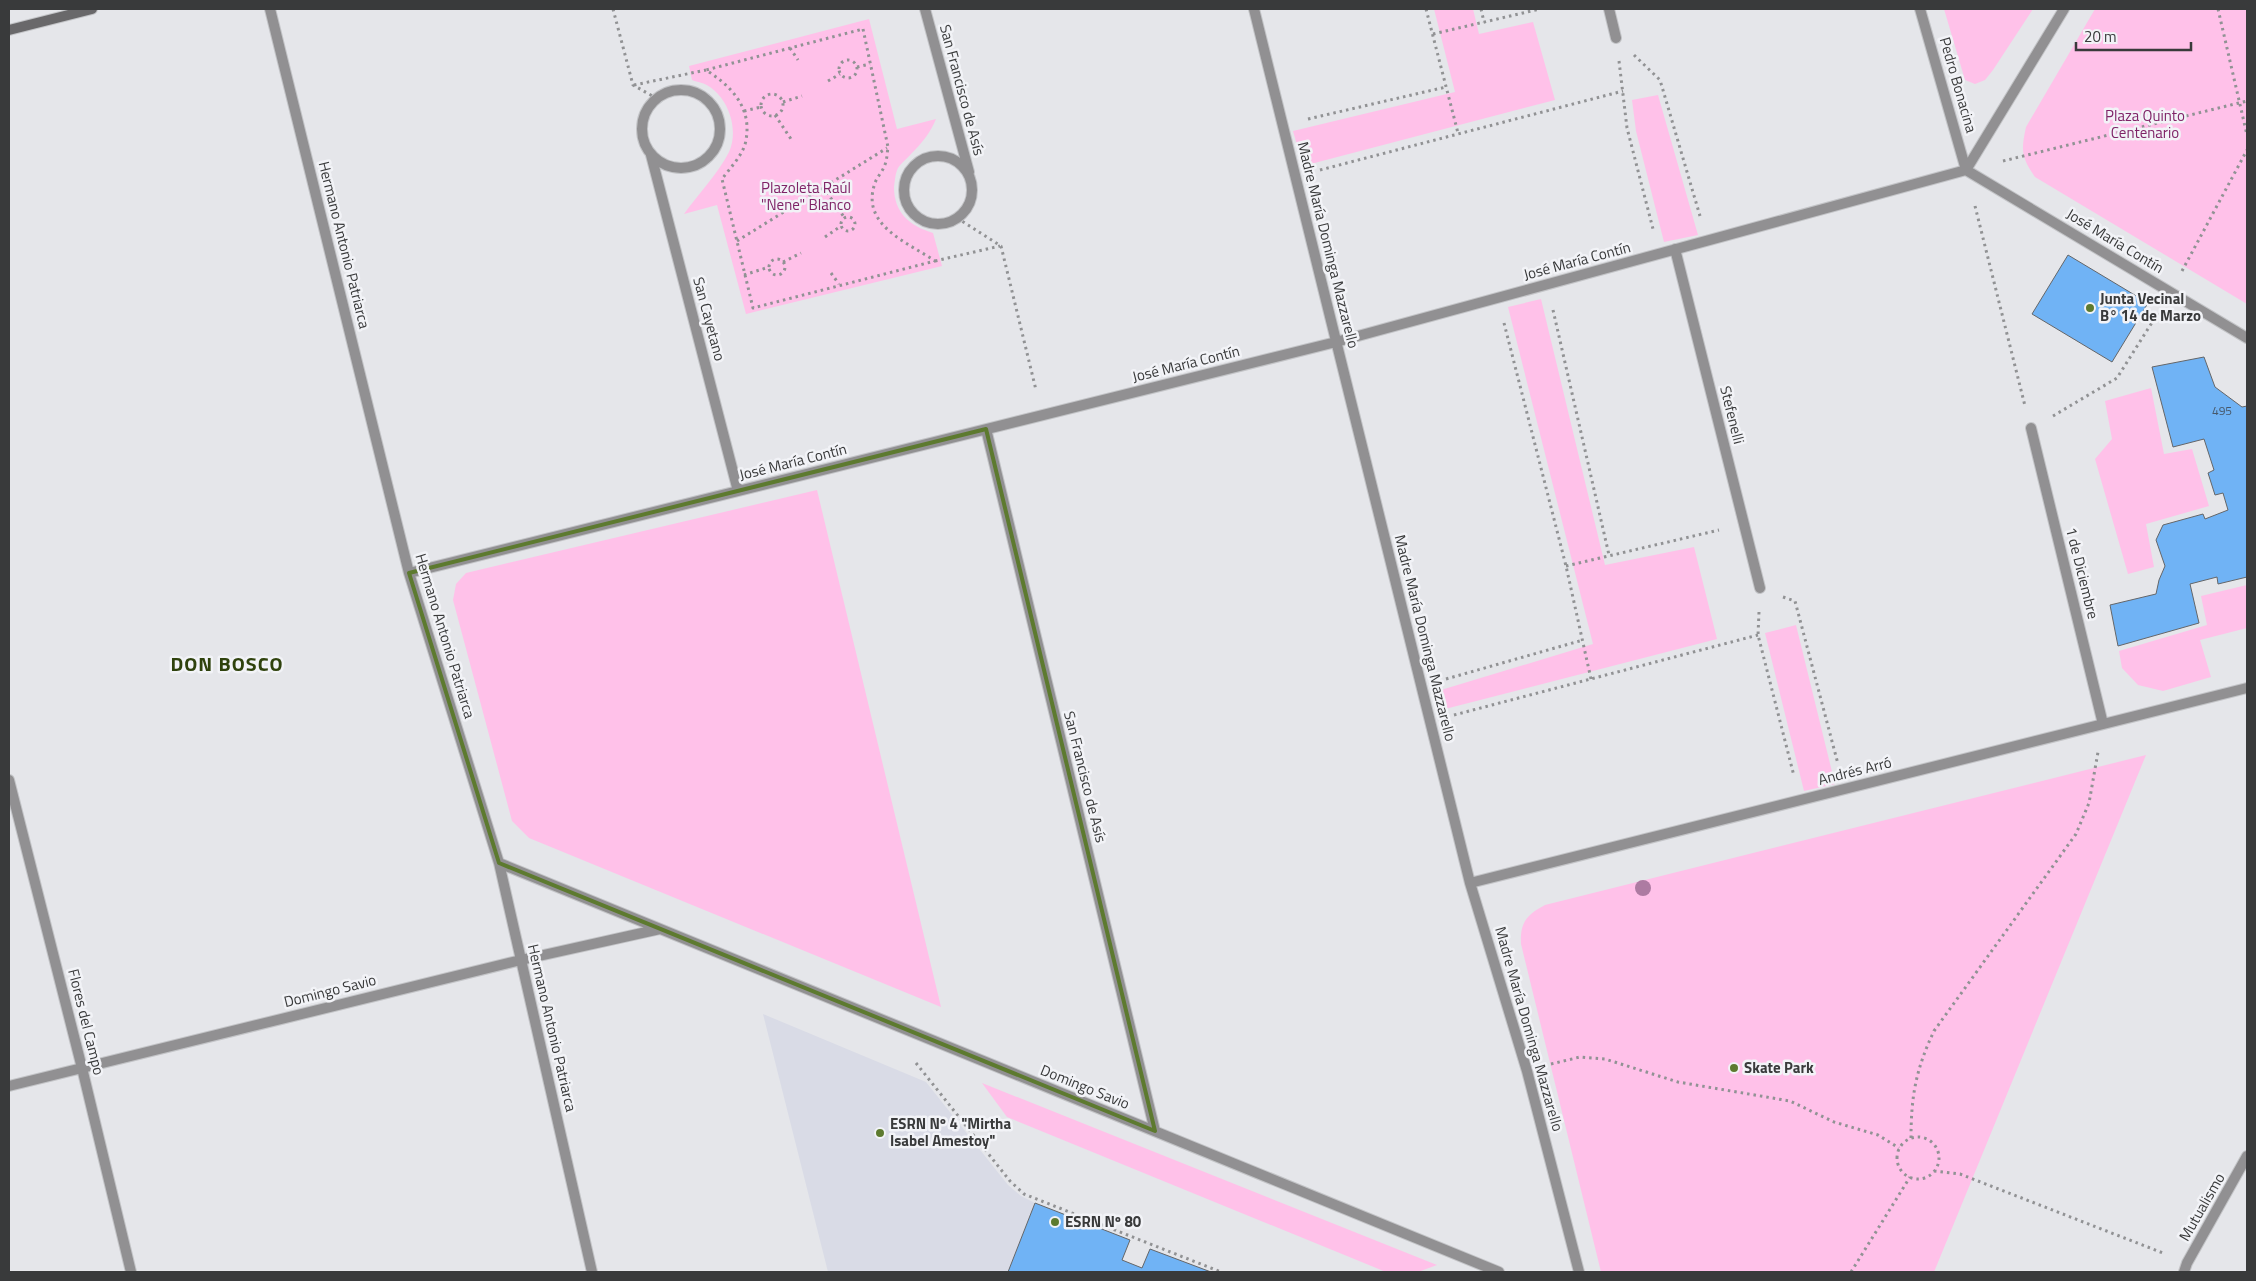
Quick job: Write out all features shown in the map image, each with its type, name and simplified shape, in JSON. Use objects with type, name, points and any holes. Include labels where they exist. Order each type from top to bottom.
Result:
[{"type":"main road","points":[[9,30],[92,9]]},
{"type":"street","name":"Hermano Antonio Patriarca","points":[[270,9],[409,573],[499,863],[592,1272]]},
{"type":"street","name":"San Francisco de Asís","points":[[925,9],[971,180],[970,201],[965,211],[957,218],[946,223],[924,220],[914,215],[907,205],[904,194],[904,182],[908,172],[916,163],[926,158],[937,155],[948,157],[958,162],[966,170],[971,180]]},
{"type":"street","name":"Madre María Dominga Mazzarello","points":[[1254,9],[1470,883],[1528,1071],[1579,1272]]},
{"type":"street","points":[[1609,9],[1616,38]]},
{"type":"street","name":"Pedro Bonacina","points":[[1920,9],[1966,170]]},
{"type":"street","points":[[1966,170],[2064,9]]},
{"type":"street","points":[[651,154],[672,168],[685,169],[698,165],[709,158],[717,147],[721,134],[720,120],[715,108],[706,98],[694,92],[681,89],[668,92],[656,98]]},
{"type":"street","name":"San Cayetano","points":[[656,98],[648,108],[643,119],[642,132],[644,144],[651,154],[738,491]]},
{"type":"street","name":"José María Contín","points":[[409,573],[1336,342],[1966,170],[2247,338]]},
{"type":"street","name":"Stefenelli","points":[[1675,249],[1760,588]]},
{"type":"street","name":"1 de Diciembre","points":[[2031,428],[2103,724]]},
{"type":"street","name":"San Francisco de Asís","points":[[986,429],[1155,1131]]},
{"type":"street","name":"Andrés Arró","points":[[1470,883],[2247,688]]},
{"type":"street","name":"Flores del Campo","points":[[9,780],[82,1068],[131,1272]]},
{"type":"street","name":"Domingo Savio","points":[[499,863],[1499,1272]]},
{"type":"street","name":"Domingo Savio","points":[[9,1086],[520,960],[660,929]]},
{"type":"street","name":"Mutualismo","points":[[2185,1267],[2244,1171],[2247,1156]]},
{"type":"path","points":[[613,9],[634,86],[656,98]]},
{"type":"path","points":[[1426,9],[1458,133]]},
{"type":"path","points":[[1481,9],[1484,22]]},
{"type":"path","points":[[1433,34],[1540,9]]},
{"type":"path","points":[[2218,9],[2247,135]]},
{"type":"path","points":[[634,86],[706,70],[863,29],[888,148],[885,165],[874,184],[871,206],[880,223],[890,234],[935,261]]},
{"type":"path","points":[[1616,38],[1627,128],[1659,254]]},
{"type":"path","points":[[1616,38],[1660,80],[1708,241]]},
{"type":"path","points":[[790,48],[798,60]]},
{"type":"path","points":[[845,61],[854,62],[857,67],[855,75],[850,78],[840,74],[840,65],[845,61]]},
{"type":"path","points":[[857,67],[870,64]]},
{"type":"path","points":[[706,70],[725,82],[737,96],[746,116],[746,140],[737,160],[722,179],[753,308],[839,284],[1001,246]]},
{"type":"path","points":[[828,81],[840,74]]},
{"type":"path","points":[[1282,125],[1446,87]]},
{"type":"path","points":[[1295,176],[1623,91]]},
{"type":"path","points":[[772,94],[779,96],[783,102],[780,112],[775,115],[765,113],[762,107],[765,96],[772,94]]},
{"type":"path","points":[[783,102],[802,96]]},
{"type":"path","points":[[2247,101],[1966,170],[2031,428],[2117,378],[2171,292],[2247,150]]},
{"type":"path","points":[[744,111],[762,107]]},
{"type":"path","points":[[775,115],[791,139]]},
{"type":"path","points":[[736,241],[888,148]]},
{"type":"path","points":[[823,187],[844,217],[854,218],[856,226],[848,232],[841,226]]},
{"type":"path","points":[[825,237],[841,226],[844,217]]},
{"type":"path","points":[[957,218],[1001,246],[1042,415]]},
{"type":"path","points":[[783,262],[801,253]]},
{"type":"path","points":[[744,275],[769,268],[773,261],[778,259],[783,262]]},
{"type":"path","points":[[769,268],[771,272],[780,274],[784,268],[783,262]]},
{"type":"path","points":[[831,273],[839,284]]},
{"type":"path","points":[[1547,285],[1609,555]]},
{"type":"path","points":[[1498,298],[1566,566],[1591,679]]},
{"type":"path","points":[[1566,566],[1744,524]]},
{"type":"path","points":[[1800,800],[1758,635],[1760,588],[1796,602],[1845,789]]},
{"type":"path","points":[[1430,721],[1758,635]]},
{"type":"path","points":[[1422,686],[1583,640]]},
{"type":"path","points":[[1911,1138],[1911,1104],[1924,1052],[1934,1031],[2076,834],[2089,803],[2103,724]]},
{"type":"path","points":[[1528,1071],[1580,1057],[1604,1059],[1678,1082],[1790,1101],[1834,1122],[1878,1135],[1898,1148]]},
{"type":"path","points":[[912,1058],[1010,1181],[1024,1194],[1221,1272]]},
{"type":"path","points":[[1934,1171],[1938,1159],[1935,1145],[1923,1138],[1911,1138],[1898,1148],[1897,1162],[1900,1169],[1910,1177],[1923,1178],[1934,1171],[1960,1174],[2185,1267]]},
{"type":"path","points":[[1851,1272],[1910,1177]]},
{"type":"highlighted area","points":[[986,429],[1155,1131],[660,929],[499,863],[409,573]]},
{"type":"shaded area","name":"ESRN Nº 4 \"Mirtha Isabel Amestoy\"","points":[[763,1014],[926,1082],[1008,1185],[1021,1196],[1035,1203],[1122,1260],[1142,1268],[1150,1249],[1211,1272],[828,1272]]},
{"type":"green space","points":[[1434,9],[1473,9],[1479,34],[1533,22],[1555,100],[1303,166],[1293,131],[1455,92]]},
{"type":"green space","points":[[1944,9],[2033,9],[1993,70],[1985,80],[1975,84],[1965,80]]},
{"type":"green space","name":"Plaza Quinto Centenario","points":[[2095,9],[2247,9],[2247,304],[2035,177],[2027,164],[2023,153],[2026,127]]},
{"type":"green space","name":"Plazoleta Raúl \"Nene\" Blanco","points":[[869,19],[897,129],[936,119],[925,138],[898,168],[894,187],[897,204],[905,217],[917,227],[933,233],[942,266],[746,314],[717,205],[684,214],[729,152],[733,134],[727,107],[717,93],[708,86],[692,80],[689,66]]},
{"type":"green space","points":[[1658,95],[1698,235],[1664,242],[1636,131],[1632,100]]},
{"type":"green space","points":[[1541,299],[1605,565],[1694,547],[1717,639],[1445,709],[1441,690],[1593,644],[1508,307]]},
{"type":"green space","points":[[2151,388],[2164,454],[2192,449],[2209,506],[2146,524],[2154,567],[2128,574],[2095,459],[2112,439],[2105,401]]},
{"type":"green space","points":[[817,490],[941,1007],[529,838],[512,821],[453,600],[456,584],[466,573]]},
{"type":"green space","points":[[2247,585],[2247,628],[2200,640],[2211,677],[2163,691],[2138,685],[2122,668],[2119,651],[2207,625],[2201,596]]},
{"type":"green space","points":[[1796,625],[1835,784],[1804,791],[1765,633]]},
{"type":"green space","points":[[2146,755],[1934,1272],[1601,1272],[1521,944],[1523,925],[1533,912],[1545,905]]},
{"type":"green space","points":[[982,1083],[1437,1265],[1418,1272],[1386,1272],[1007,1117]]},
{"type":"building","name":"Junta Vecinal B° 14 de Marzo","points":[[2068,255],[2148,303],[2112,362],[2032,314]]},
{"type":"building","points":[[2204,357],[2215,387],[2242,407],[2247,406],[2247,577],[2218,584],[2217,577],[2190,584],[2199,623],[2118,646],[2110,605],[2156,594],[2165,566],[2156,540],[2163,525],[2203,514],[2205,519],[2228,510],[2223,493],[2215,495],[2208,473],[2214,470],[2204,439],[2173,447],[2152,367]]},
{"type":"building","name":"ESRN Nº 80","points":[[1035,1203],[1130,1240],[1122,1260],[1142,1268],[1150,1249],[1211,1272],[1008,1272]]},
{"type":"place","name":"Junta Vecinal B° 14 de Marzo","points":[[2090,308]]},
{"type":"place","name":"Skate Park","points":[[1734,1068]]},
{"type":"place","name":"ESRN Nº 4 \"Mirtha Isabel Amestoy\"","points":[[880,1133]]},
{"type":"place","name":"ESRN Nº 80","points":[[1055,1222]]},
{"type":"district","name":"DON BOSCO","points":[[227,664]]}]
